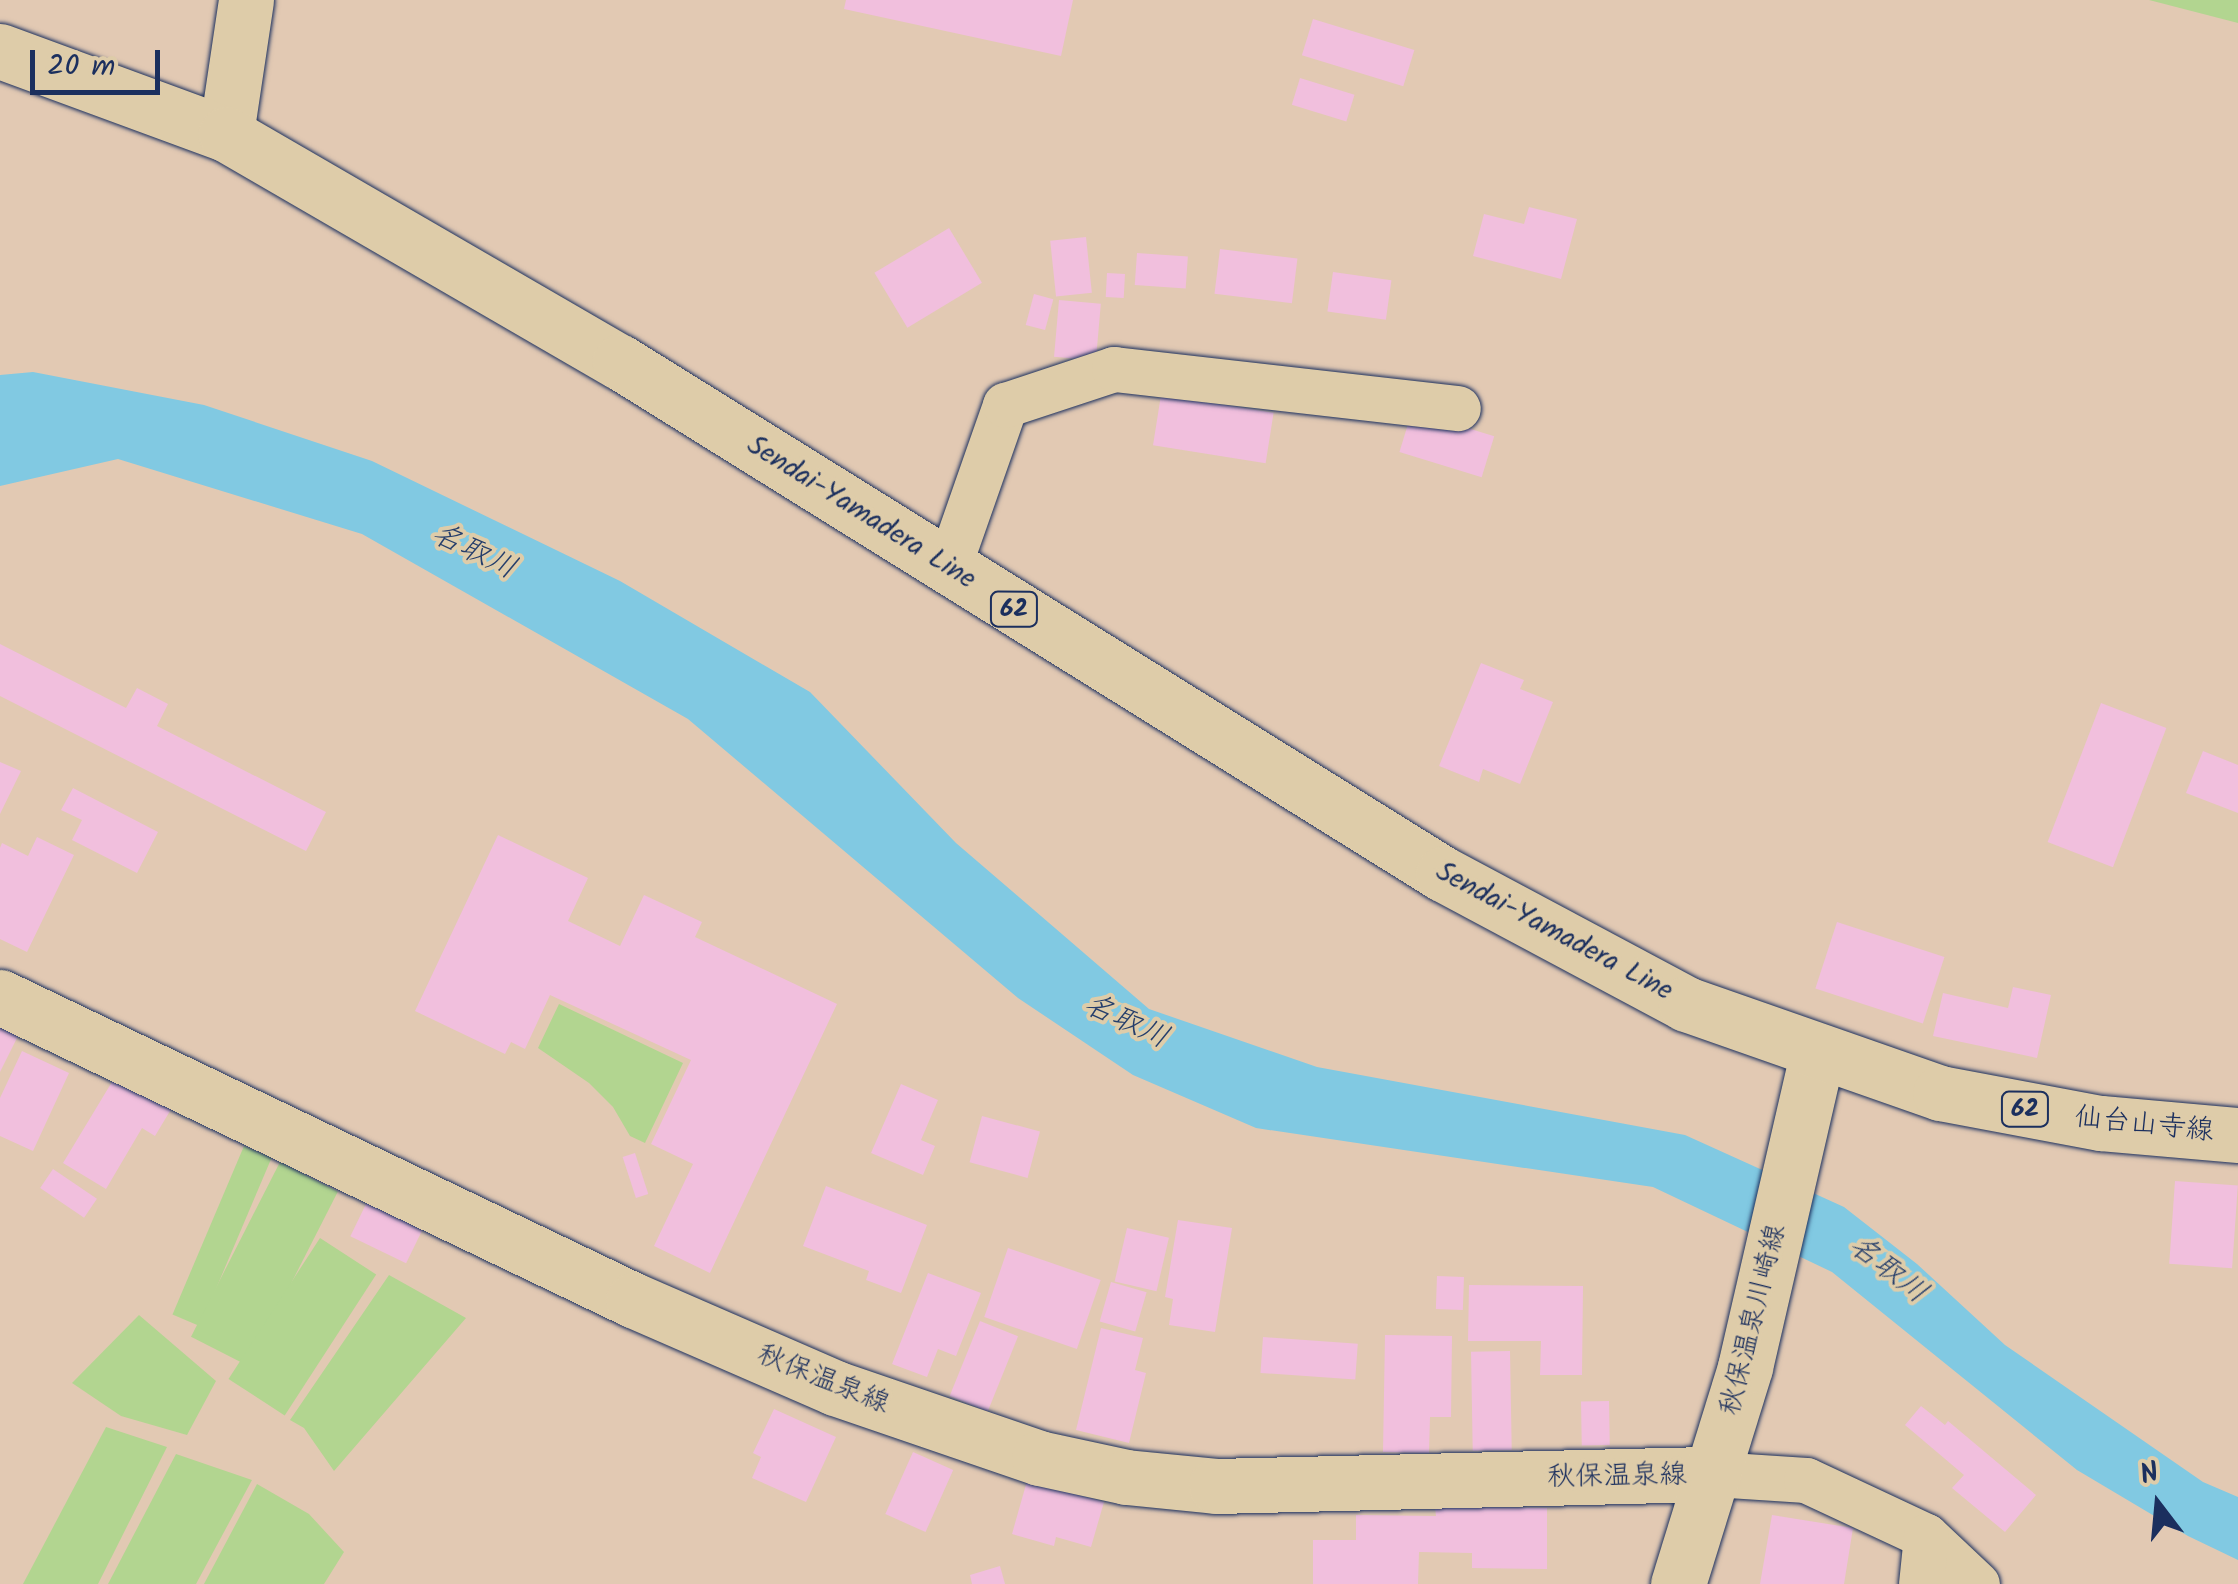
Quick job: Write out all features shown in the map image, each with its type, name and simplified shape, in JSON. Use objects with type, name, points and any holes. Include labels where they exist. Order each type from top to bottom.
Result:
[{"type":"main road","points":[[226,134],[246,0]]},
{"type":"main road","name":"Sendai-Yamadera Line","points":[[0,51],[226,134],[620,362],[1442,874],[1686,1004],[1818,1052]]},
{"type":"main road","name":"秋保温泉線","points":[[0,997],[633,1300],[835,1388],[1040,1458],[1126,1477],[1216,1486],[1714,1474]]},
{"type":"main road","name":"仙台山寺線","points":[[1818,1052],[1940,1093],[2101,1123],[2238,1135]]},
{"type":"main road","name":"秋保温泉川崎線","points":[[1678,1584],[1745,1367],[1818,1052]]},
{"type":"street","points":[[948,568],[1005,404],[1114,369],[1458,408]]},
{"type":"street","points":[[1714,1474],[1806,1480],[1926,1536],[1978,1584]]},
{"type":"street","points":[[1920,1584],[1926,1536]]},
{"type":"green space","points":[[2149,0],[2238,0],[2238,23]]},
{"type":"green space","points":[[559,1004],[683,1063],[645,1143],[630,1136],[613,1107],[589,1083],[538,1048]]},
{"type":"green space","points":[[244,1146],[272,1158],[200,1326],[172,1314]]},
{"type":"green space","points":[[280,1162],[338,1192],[249,1366],[191,1337]]},
{"type":"green space","points":[[320,1238],[376,1274],[285,1415],[229,1379]]},
{"type":"green space","points":[[389,1275],[466,1318],[334,1471],[304,1428],[290,1420]]},
{"type":"green space","points":[[139,1315],[216,1381],[187,1435],[121,1416],[72,1383]]},
{"type":"green space","points":[[106,1427],[167,1447],[98,1584],[23,1584]]},
{"type":"green space","points":[[176,1454],[252,1480],[196,1584],[108,1584]]},
{"type":"green space","points":[[257,1484],[309,1514],[344,1552],[324,1584],[204,1584]]},
{"type":"water","name":"名取川","points":[[33,372],[204,405],[372,461],[620,581],[810,692],[956,843],[1149,1009],[1317,1067],[1685,1135],[1844,1207],[1917,1264],[2005,1345],[2203,1482],[2238,1497],[2238,1560],[2188,1536],[2077,1470],[1832,1272],[1653,1187],[1256,1128],[1133,1075],[1018,998],[688,719],[362,534],[118,459],[0,486],[0,375]]},
{"type":"building","points":[[846,0],[1073,0],[1061,56],[844,9]]},
{"type":"building","points":[[1313,19],[1414,50],[1403,86],[1302,55]]},
{"type":"building","points":[[1300,78],[1355,95],[1346,121],[1292,105]]},
{"type":"building","points":[[1529,207],[1577,219],[1561,279],[1473,256],[1484,214],[1524,224]]},
{"type":"building","points":[[949,228],[982,283],[907,328],[874,273]]},
{"type":"building","points":[[1086,237],[1092,293],[1056,296],[1050,241]]},
{"type":"building","points":[[1220,249],[1297,259],[1292,303],[1215,294]]},
{"type":"building","points":[[1137,253],[1188,257],[1186,288],[1135,285]]},
{"type":"building","points":[[1333,272],[1391,280],[1386,320],[1327,312]]},
{"type":"building","points":[[1107,273],[1125,274],[1124,298],[1106,297]]},
{"type":"building","points":[[1034,294],[1053,299],[1045,330],[1026,325]]},
{"type":"building","points":[[1059,300],[1101,304],[1096,360],[1054,357]]},
{"type":"building","points":[[1161,395],[1274,413],[1266,463],[1153,445]]},
{"type":"building","points":[[1412,411],[1494,436],[1482,477],[1399,452]]},
{"type":"building","points":[[0,644],[126,708],[137,688],[168,704],[157,726],[326,812],[306,851],[0,696]]},
{"type":"building","points":[[1481,663],[1524,680],[1520,689],[1553,702],[1520,784],[1483,769],[1479,782],[1439,766]]},
{"type":"building","points":[[2101,703],[2166,728],[2113,867],[2048,842]]},
{"type":"building","points":[[2203,751],[2238,765],[2238,813],[2186,793]]},
{"type":"building","points":[[0,762],[21,771],[0,814]]},
{"type":"building","points":[[73,788],[158,832],[137,873],[72,840],[82,820],[61,810]]},
{"type":"building","points":[[498,835],[588,878],[568,921],[620,946],[644,895],[702,922],[695,937],[837,1004],[710,1273],[654,1246],[693,1164],[651,1144],[691,1060],[550,995],[525,1049],[511,1042],[505,1054],[415,1011]]},
{"type":"building","points":[[37,837],[74,855],[27,952],[0,939],[0,848],[2,843],[28,856]]},
{"type":"building","points":[[1837,922],[1944,957],[1923,1023],[1815,989]]},
{"type":"building","points":[[2013,987],[2051,995],[2037,1058],[1933,1036],[1943,993],[2008,1008]]},
{"type":"building","points":[[0,1027],[18,1036],[0,1072]]},
{"type":"building","points":[[22,1051],[69,1073],[33,1151],[0,1136],[0,1098]]},
{"type":"building","points":[[118,1072],[173,1106],[155,1136],[142,1128],[106,1189],[63,1163]]},
{"type":"building","points":[[901,1084],[938,1100],[921,1140],[935,1146],[923,1175],[871,1153]]},
{"type":"building","points":[[982,1116],[1040,1132],[1028,1178],[970,1162]]},
{"type":"building","points":[[635,1153],[648,1194],[636,1198],[623,1157]]},
{"type":"building","points":[[53,1169],[97,1199],[84,1218],[40,1188]]},
{"type":"building","points":[[2175,1181],[2238,1185],[2232,1268],[2169,1264]]},
{"type":"building","points":[[826,1186],[927,1225],[901,1293],[866,1280],[869,1271],[803,1246]]},
{"type":"building","points":[[367,1202],[423,1229],[406,1263],[350,1236]]},
{"type":"building","points":[[1178,1220],[1232,1228],[1215,1332],[1169,1325],[1173,1299],[1165,1297]]},
{"type":"building","points":[[1127,1228],[1169,1238],[1157,1291],[1115,1282]]},
{"type":"building","points":[[1008,1248],[1101,1280],[1077,1349],[984,1317]]},
{"type":"building","points":[[928,1273],[981,1293],[956,1356],[938,1349],[927,1377],[892,1364]]},
{"type":"building","points":[[1437,1276],[1464,1277],[1463,1310],[1436,1309]]},
{"type":"building","points":[[1111,1282],[1147,1292],[1135,1332],[1100,1321]]},
{"type":"building","points":[[1469,1285],[1583,1286],[1582,1375],[1540,1375],[1541,1341],[1468,1341]]},
{"type":"building","points":[[980,1321],[1018,1336],[988,1411],[950,1396]]},
{"type":"building","points":[[1101,1328],[1143,1338],[1135,1370],[1146,1373],[1129,1443],[1076,1430]]},
{"type":"building","points":[[1385,1335],[1452,1336],[1451,1417],[1430,1417],[1429,1453],[1383,1452]]},
{"type":"building","points":[[1263,1337],[1358,1344],[1355,1380],[1260,1373]]},
{"type":"building","points":[[1510,1351],[1512,1450],[1473,1451],[1471,1352]]},
{"type":"building","points":[[1581,1401],[1609,1401],[1610,1445],[1582,1445]]},
{"type":"building","points":[[1921,1406],[1945,1425],[1948,1421],[2036,1495],[2005,1532],[1952,1488],[1964,1475],[1905,1425]]},
{"type":"building","points":[[774,1409],[836,1437],[806,1502],[752,1478],[761,1457],[753,1453]]},
{"type":"building","points":[[913,1452],[953,1470],[926,1532],[885,1514]]},
{"type":"building","points":[[1027,1481],[1104,1502],[1091,1547],[1056,1537],[1054,1546],[1012,1534]]},
{"type":"building","points":[[1435,1507],[1547,1508],[1547,1569],[1472,1568],[1472,1553],[1419,1552],[1418,1584],[1313,1584],[1313,1540],[1356,1540],[1356,1515],[1436,1516]]},
{"type":"building","points":[[1772,1515],[1853,1528],[1844,1584],[1760,1584]]},
{"type":"building","points":[[1000,1566],[1005,1584],[972,1584],[970,1575]]}]
